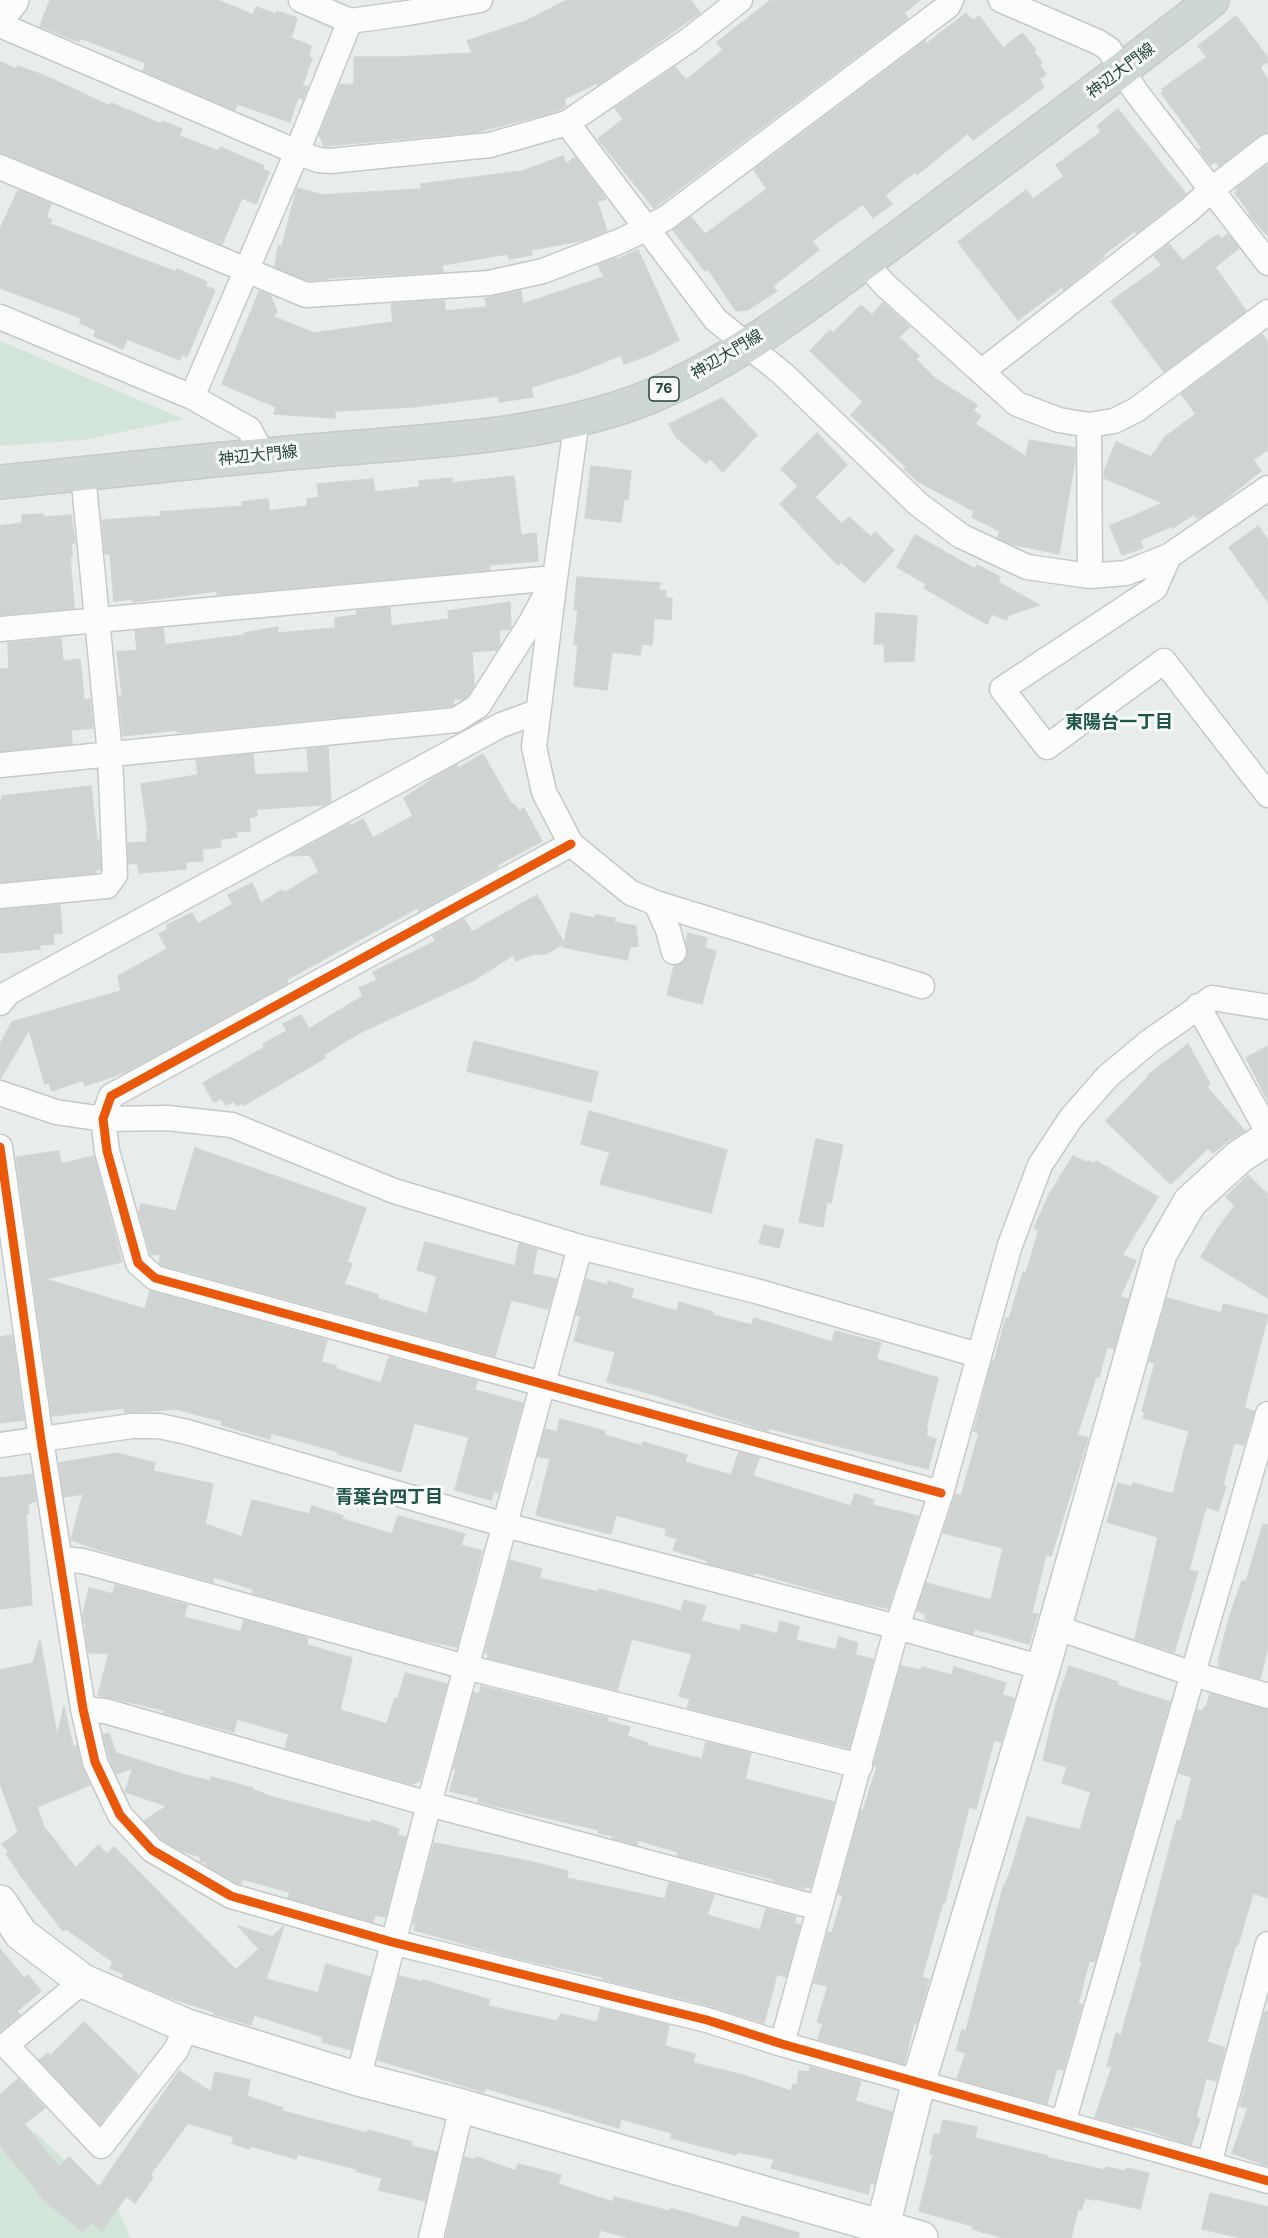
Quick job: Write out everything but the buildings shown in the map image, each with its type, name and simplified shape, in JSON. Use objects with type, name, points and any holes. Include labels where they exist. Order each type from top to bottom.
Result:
[{"type":"main road","name":"神辺大門線","points":[[0,482],[510,432],[577,419],[648,397],[707,369],[748,345],[865,262],[1212,0]]},
{"type":"street","points":[[0,15],[12,0]]},
{"type":"street","points":[[301,0],[350,21],[480,0]]},
{"type":"street","points":[[0,25],[297,152],[318,160],[330,161],[490,146],[567,123],[689,40],[740,0]]},
{"type":"street","points":[[0,167],[245,268],[306,296],[489,283],[543,270],[623,240],[666,218],[948,6],[951,0]]},
{"type":"street","points":[[1001,0],[1098,42],[1109,49],[1136,92],[1268,263]]},
{"type":"street","points":[[192,397],[245,268],[297,152],[350,21]]},
{"type":"street","points":[[567,123],[648,227],[716,320],[783,374],[918,504],[961,536],[1027,567],[1090,576],[1126,573],[1169,556],[1265,495]]},
{"type":"street","points":[[981,372],[1268,147]]},
{"type":"street","points":[[865,262],[884,284],[1017,404],[1059,420],[1089,425],[1114,421],[1136,410],[1268,312]]},
{"type":"street","points":[[0,317],[192,397],[249,429],[263,455]]},
{"type":"street","points":[[577,419],[534,747],[544,792],[571,844],[631,893],[656,903],[922,986]]},
{"type":"street","points":[[1089,425],[1090,576]]},
{"type":"street","points":[[0,896],[107,886],[115,875],[110,754],[83,474]]},
{"type":"street","points":[[1169,556],[1155,588],[1002,689],[1047,747],[1164,661],[1268,795]]},
{"type":"street","points":[[0,629],[555,578]]},
{"type":"street","points":[[0,765],[456,720],[478,706],[530,624],[555,578]]},
{"type":"street","points":[[0,1003],[8,993],[501,725],[537,712]]},
{"type":"street","points":[[571,844],[111,1096],[103,1119],[108,1151],[138,1263],[155,1278],[941,1493]]},
{"type":"street","points":[[656,903],[668,930],[674,952]]},
{"type":"street","points":[[782,2044],[897,1627],[941,1493],[1010,1245],[1040,1165],[1071,1118],[1108,1076],[1150,1041],[1198,1006],[1212,998],[1268,1007]]},
{"type":"street","points":[[1198,1006],[1268,1132]]},
{"type":"street","points":[[0,1093],[56,1112],[103,1119],[167,1118],[232,1125],[394,1191],[580,1247],[756,1291],[978,1355]]},
{"type":"street","points":[[881,2233],[919,2081],[1055,1627],[1160,1254],[1190,1202],[1239,1157],[1268,1138]]},
{"type":"street","points":[[0,1147],[41,1440],[83,1709],[95,1762],[120,1815],[152,1850],[231,1896],[392,1941],[707,2020],[782,2044],[1268,2181]]},
{"type":"street","points":[[358,2079],[392,1941],[580,1247]]},
{"type":"street","points":[[1063,2123],[1268,1414]]},
{"type":"street","points":[[0,1445],[132,1426],[159,1426],[187,1432],[505,1525],[897,1627],[1043,1668]]},
{"type":"street","points":[[61,1559],[83,1561],[466,1667],[860,1766]]},
{"type":"street","points":[[1055,1627],[1193,1674],[1268,1696]]},
{"type":"street","points":[[83,1709],[105,1711],[429,1804],[819,1908]]},
{"type":"street","points":[[0,1902],[21,1934],[83,1981],[187,2026],[358,2079],[462,2106],[881,2233],[921,2238]]},
{"type":"street","points":[[1209,2164],[1268,1944]]},
{"type":"street","points":[[83,1981],[6,2045],[100,2146],[176,2050],[187,2026]]},
{"type":"street","points":[[431,2238],[462,2106]]},
{"type":"green space","points":[[0,341],[184,419],[84,440],[0,446]]},
{"type":"green space","points":[[0,2107],[37,2134],[119,2211],[130,2238],[0,2238]]},
{"type":"cycle path","points":[[571,844],[111,1096],[103,1119],[107,1151],[138,1263],[155,1278],[941,1493]]},
{"type":"cycle path","points":[[0,1147],[41,1440],[83,1709],[95,1762],[120,1815],[152,1850],[231,1896],[392,1942],[707,2020],[782,2044],[1268,2181]]},
{"type":"district","name":"東陽台一丁目","points":[[1119,723]]},
{"type":"district","name":"青葉台四丁目","points":[[389,1498]]}]
